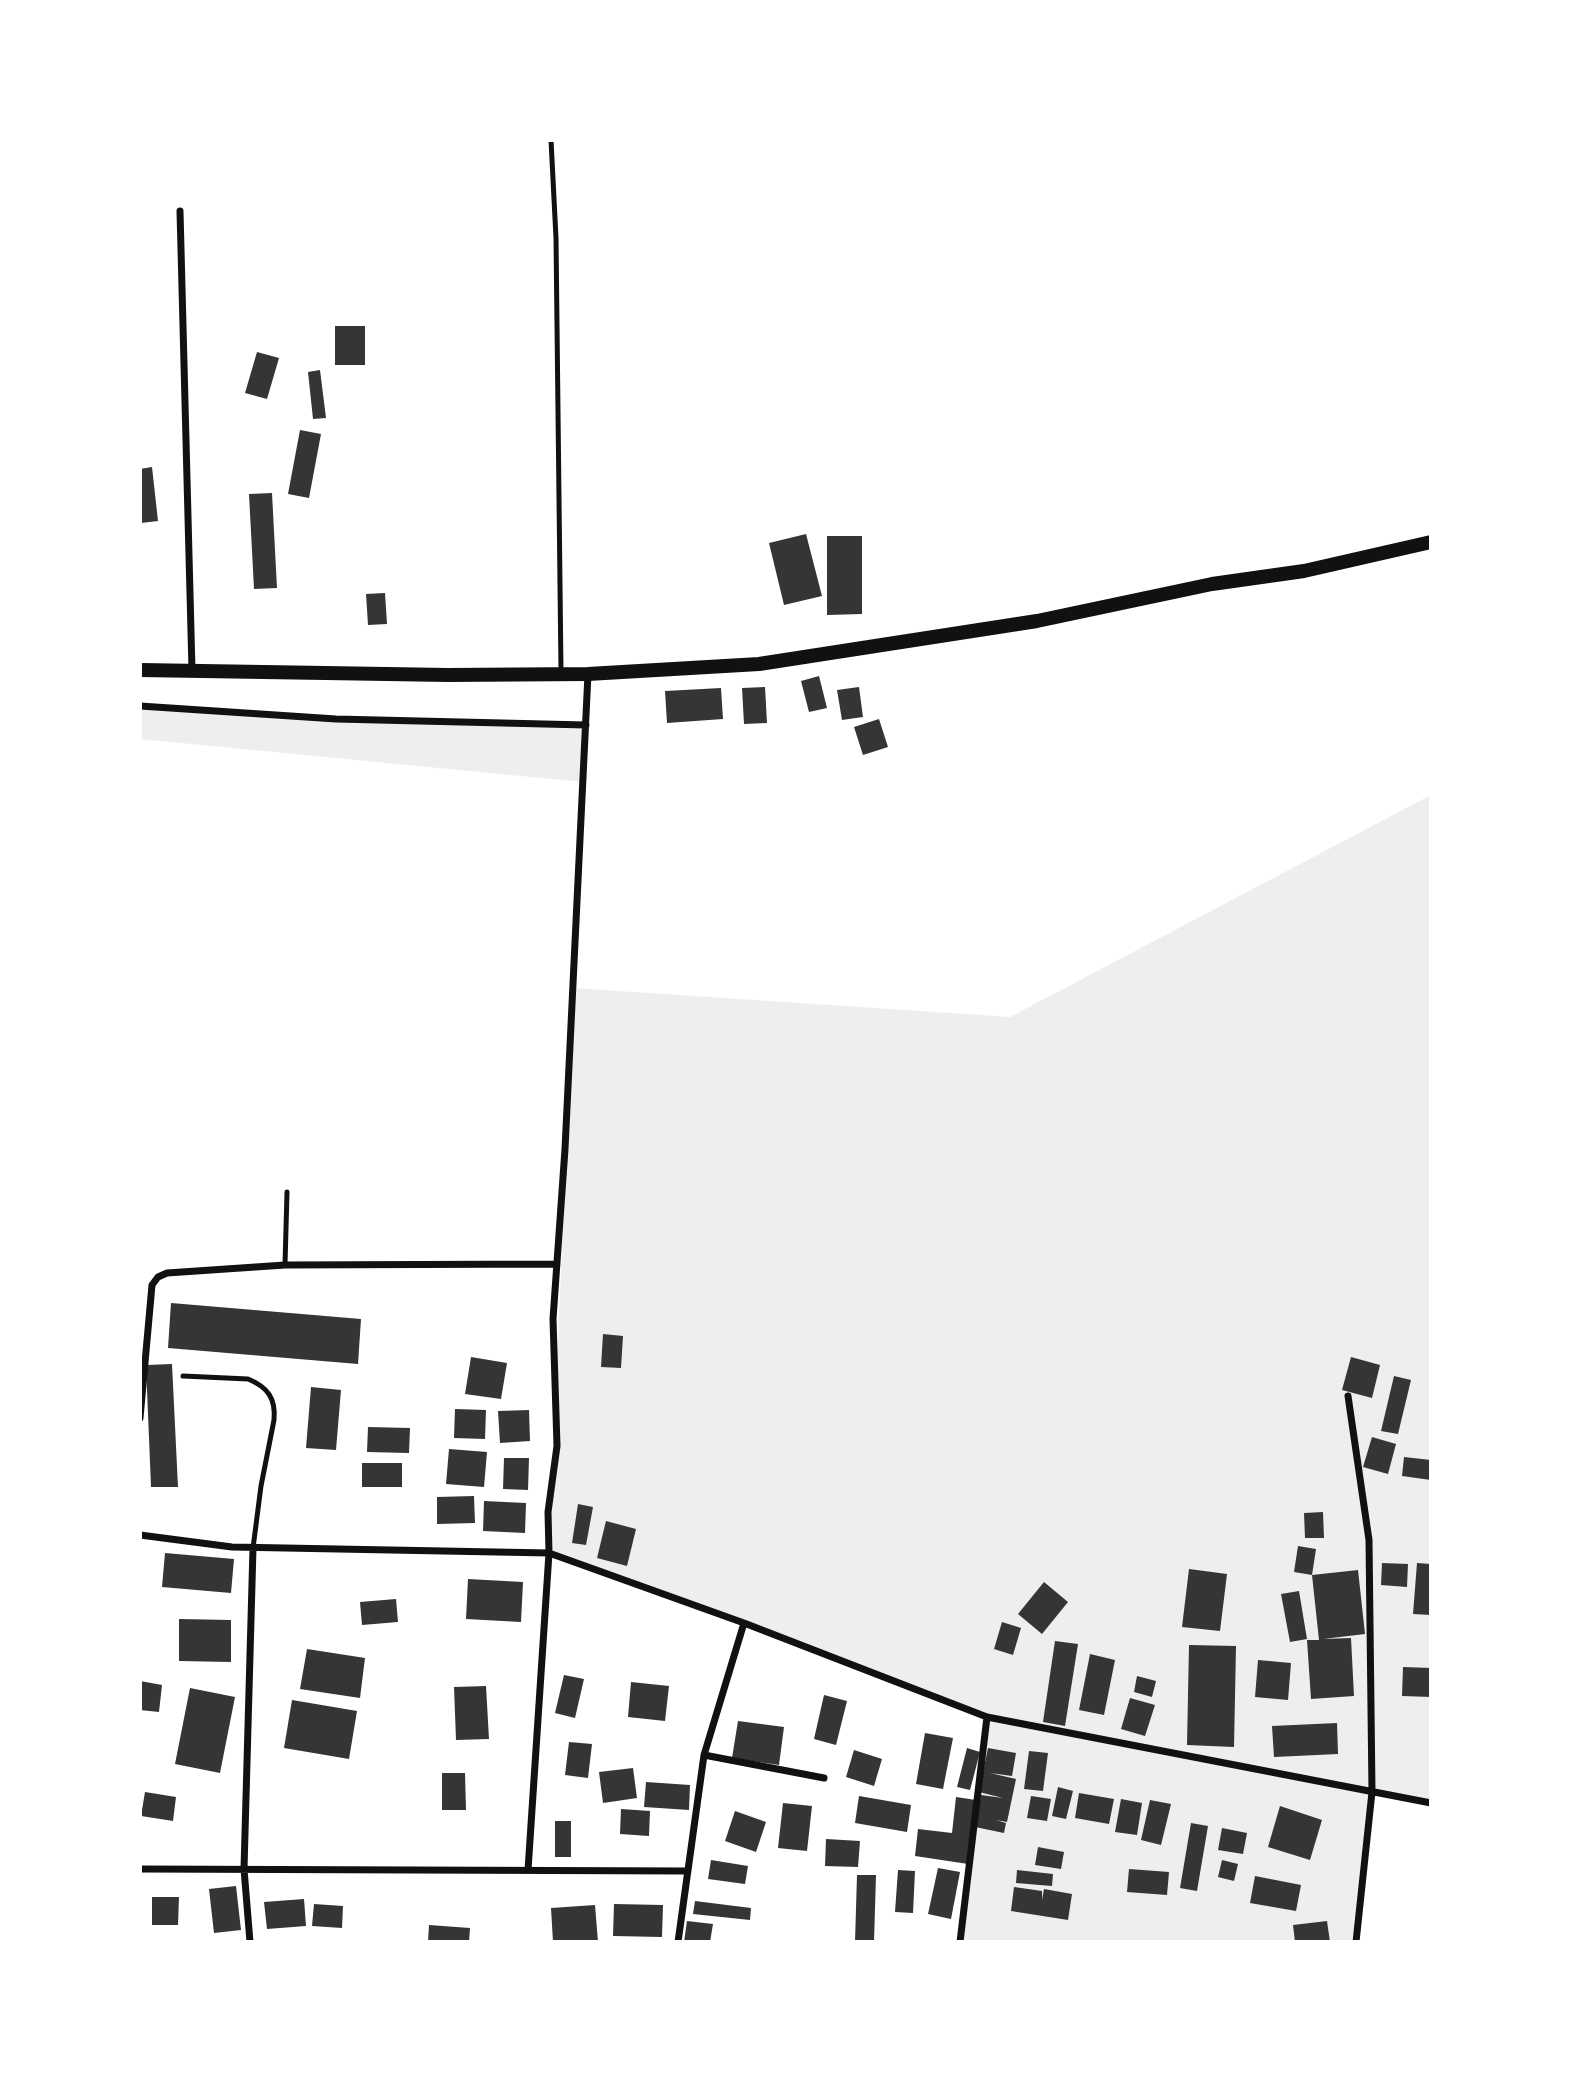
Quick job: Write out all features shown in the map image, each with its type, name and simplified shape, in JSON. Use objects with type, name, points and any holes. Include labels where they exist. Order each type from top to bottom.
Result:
[{"type":"main road","points":[[140,670],[449,675],[589,674],[759,664],[1024,623],[1212,584],[1304,571],[1431,542]]},
{"type":"street","points":[[180,211],[192,670]]},
{"type":"street","points":[[528,1870],[549,1553],[548,1512],[557,1446],[553,1319],[589,674]]},
{"type":"street","points":[[140,705],[336,719],[586,725]]},
{"type":"street","points":[[140,1418],[152,1284],[167,1273],[285,1265],[557,1265]]},
{"type":"street","points":[[1348,1396],[1369,1540],[1372,1793],[1356,1942]]},
{"type":"street","points":[[140,1535],[232,1548],[549,1553],[744,1623],[987,1717],[1431,1804]]},
{"type":"street","points":[[250,1942],[244,1869],[253,1548]]},
{"type":"street","points":[[678,1942],[704,1755],[744,1623]]},
{"type":"street","points":[[960,1942],[987,1717]]},
{"type":"street","points":[[704,1755],[824,1778]]},
{"type":"street","points":[[140,1869],[688,1871]]},
{"type":"lane","points":[[551,140],[556,238],[561,674]]},
{"type":"lane","points":[[285,1265],[286,1192]]},
{"type":"lane","points":[[183,1376],[248,1379],[271,1394],[275,1410],[274,1420],[261,1486],[253,1548]]},
{"type":"shaded area","points":[[140,706],[336,719],[586,725],[583,782],[140,739]]},
{"type":"shaded area","points":[[1431,795],[1431,1803],[1372,1792],[1357,1942],[960,1942],[986,1717],[549,1553],[573,988],[1010,1017]]},
{"type":"building","points":[[335,326],[365,326],[365,365],[335,365]]},
{"type":"building","points":[[257,352],[279,358],[267,399],[245,393]]},
{"type":"building","points":[[320,370],[326,418],[313,419],[308,372]]},
{"type":"building","points":[[300,430],[321,434],[309,498],[288,494]]},
{"type":"building","points":[[152,467],[158,521],[141,523],[140,469]]},
{"type":"building","points":[[272,493],[277,588],[254,589],[249,494]]},
{"type":"building","points":[[806,534],[822,596],[784,605],[769,543]]},
{"type":"building","points":[[827,536],[862,536],[862,614],[827,615]]},
{"type":"building","points":[[385,593],[387,624],[368,625],[366,594]]},
{"type":"building","points":[[819,676],[827,708],[809,712],[801,681]]},
{"type":"building","points":[[765,687],[767,723],[744,724],[742,688]]},
{"type":"building","points":[[859,687],[863,717],[842,720],[837,690]]},
{"type":"building","points":[[721,688],[723,719],[667,723],[665,691]]},
{"type":"building","points":[[879,719],[888,747],[863,755],[854,727]]},
{"type":"building","points":[[171,1303],[361,1319],[358,1364],[168,1348]]},
{"type":"building","points":[[603,1334],[623,1336],[621,1368],[601,1367]]},
{"type":"building","points":[[471,1357],[507,1363],[501,1399],[465,1394]]},
{"type":"building","points":[[1351,1357],[1380,1365],[1372,1398],[1342,1390]]},
{"type":"building","points":[[172,1364],[178,1487],[151,1487],[146,1365]]},
{"type":"building","points":[[1394,1376],[1411,1380],[1398,1434],[1381,1431]]},
{"type":"building","points":[[311,1387],[341,1390],[336,1450],[306,1448]]},
{"type":"building","points":[[455,1409],[486,1410],[485,1439],[454,1438]]},
{"type":"building","points":[[529,1410],[530,1441],[500,1443],[498,1411]]},
{"type":"building","points":[[368,1427],[410,1428],[409,1453],[367,1452]]},
{"type":"building","points":[[1372,1437],[1396,1444],[1388,1474],[1363,1467]]},
{"type":"building","points":[[449,1449],[487,1452],[484,1487],[446,1484]]},
{"type":"building","points":[[1404,1457],[1431,1460],[1431,1480],[1402,1476]]},
{"type":"building","points":[[504,1458],[529,1458],[528,1490],[503,1489]]},
{"type":"building","points":[[362,1463],[402,1463],[402,1487],[362,1487]]},
{"type":"building","points":[[474,1496],[475,1523],[437,1524],[437,1497]]},
{"type":"building","points":[[484,1501],[526,1503],[525,1533],[483,1531]]},
{"type":"building","points":[[578,1504],[593,1507],[586,1545],[572,1543]]},
{"type":"building","points":[[1323,1512],[1324,1538],[1305,1538],[1304,1513]]},
{"type":"building","points":[[606,1521],[636,1529],[627,1566],[597,1558]]},
{"type":"building","points":[[1298,1546],[1316,1549],[1312,1575],[1294,1572]]},
{"type":"building","points":[[165,1553],[234,1559],[231,1593],[162,1587]]},
{"type":"building","points":[[1382,1563],[1408,1564],[1407,1587],[1381,1585]]},
{"type":"building","points":[[1417,1563],[1431,1564],[1431,1615],[1413,1614]]},
{"type":"building","points":[[1189,1569],[1227,1574],[1220,1631],[1182,1627]]},
{"type":"building","points":[[1358,1570],[1365,1634],[1323,1639],[1351,1638],[1354,1696],[1311,1699],[1307,1640],[1319,1640],[1312,1575]]},
{"type":"building","points":[[468,1579],[523,1582],[521,1622],[466,1619]]},
{"type":"building","points":[[1044,1582],[1068,1602],[1042,1634],[1018,1614]]},
{"type":"building","points":[[1299,1591],[1307,1639],[1290,1642],[1281,1594]]},
{"type":"building","points":[[396,1599],[398,1622],[362,1625],[360,1602]]},
{"type":"building","points":[[179,1619],[231,1620],[231,1662],[179,1661]]},
{"type":"building","points":[[1002,1622],[1021,1628],[1013,1655],[994,1649]]},
{"type":"building","points":[[1055,1641],[1078,1644],[1065,1726],[1043,1722]]},
{"type":"building","points":[[1189,1645],[1236,1646],[1234,1747],[1187,1745]]},
{"type":"building","points":[[307,1649],[365,1658],[360,1698],[300,1689]]},
{"type":"building","points":[[1090,1654],[1115,1660],[1104,1715],[1079,1710]]},
{"type":"building","points":[[1258,1660],[1291,1663],[1288,1700],[1255,1697]]},
{"type":"building","points":[[1403,1667],[1431,1668],[1431,1697],[1402,1696]]},
{"type":"building","points":[[564,1675],[584,1679],[575,1718],[555,1713]]},
{"type":"building","points":[[1137,1676],[1156,1681],[1152,1697],[1134,1692]]},
{"type":"building","points":[[140,1681],[162,1685],[159,1712],[140,1710]]},
{"type":"building","points":[[631,1682],[669,1686],[665,1721],[628,1717]]},
{"type":"building","points":[[486,1686],[489,1739],[456,1740],[454,1687]]},
{"type":"building","points":[[190,1688],[235,1697],[220,1773],[175,1764]]},
{"type":"building","points":[[824,1695],[847,1701],[836,1745],[814,1739]]},
{"type":"building","points":[[1130,1698],[1155,1705],[1145,1736],[1121,1729]]},
{"type":"building","points":[[292,1700],[357,1711],[349,1759],[284,1748]]},
{"type":"building","points":[[738,1721],[784,1727],[779,1765],[732,1758]]},
{"type":"building","points":[[1337,1723],[1338,1754],[1274,1757],[1272,1726]]},
{"type":"building","points":[[925,1733],[953,1738],[943,1789],[916,1784]]},
{"type":"building","points":[[569,1742],[592,1744],[588,1778],[565,1775]]},
{"type":"building","points":[[967,1748],[980,1752],[970,1790],[957,1787]]},
{"type":"building","points":[[988,1748],[1016,1753],[1012,1776],[990,1773],[1016,1779],[1007,1822],[996,1820],[1006,1823],[1004,1833],[975,1827],[981,1795],[1003,1798],[979,1792]]},
{"type":"building","points":[[854,1750],[882,1759],[874,1786],[846,1777]]},
{"type":"building","points":[[1029,1751],[1048,1753],[1043,1791],[1024,1789]]},
{"type":"building","points":[[633,1768],[637,1798],[603,1803],[599,1772]]},
{"type":"building","points":[[442,1773],[465,1773],[466,1810],[442,1810]]},
{"type":"building","points":[[646,1782],[690,1785],[689,1810],[644,1807]]},
{"type":"building","points":[[1058,1787],[1073,1791],[1066,1819],[1052,1816]]},
{"type":"building","points":[[145,1792],[176,1797],[173,1821],[141,1816]]},
{"type":"building","points":[[1079,1793],[1114,1799],[1109,1824],[1075,1818]]},
{"type":"building","points":[[859,1796],[911,1805],[907,1832],[855,1823]]},
{"type":"building","points":[[1031,1796],[1051,1799],[1047,1821],[1027,1818]]},
{"type":"building","points":[[956,1797],[976,1800],[968,1864],[915,1856],[918,1829],[952,1833]]},
{"type":"building","points":[[1121,1799],[1142,1803],[1137,1835],[1115,1832]]},
{"type":"building","points":[[1150,1800],[1171,1804],[1161,1845],[1141,1840]]},
{"type":"building","points":[[783,1803],[812,1806],[807,1851],[778,1848]]},
{"type":"building","points":[[1280,1806],[1322,1820],[1310,1860],[1268,1847]]},
{"type":"building","points":[[621,1809],[650,1811],[649,1836],[620,1834]]},
{"type":"building","points":[[735,1811],[766,1822],[756,1852],[725,1841]]},
{"type":"building","points":[[555,1821],[571,1821],[571,1857],[555,1857]]},
{"type":"building","points":[[1191,1823],[1208,1826],[1197,1891],[1180,1888]]},
{"type":"building","points":[[1222,1828],[1247,1833],[1243,1854],[1218,1850]]},
{"type":"building","points":[[826,1839],[860,1841],[858,1867],[825,1866]]},
{"type":"building","points":[[1038,1847],[1064,1852],[1061,1869],[1035,1865]]},
{"type":"building","points":[[711,1860],[748,1866],[745,1884],[708,1879]]},
{"type":"building","points":[[1222,1860],[1238,1864],[1234,1881],[1218,1877]]},
{"type":"building","points":[[938,1868],[960,1872],[951,1919],[928,1914]]},
{"type":"building","points":[[1129,1869],[1169,1872],[1167,1895],[1127,1892]]},
{"type":"building","points":[[898,1870],[915,1871],[913,1913],[895,1912]]},
{"type":"building","points":[[1017,1870],[1053,1874],[1052,1886],[1016,1883]]},
{"type":"building","points":[[857,1875],[876,1875],[874,1942],[855,1942]]},
{"type":"building","points":[[1255,1876],[1301,1885],[1296,1911],[1250,1903]]},
{"type":"building","points":[[236,1886],[241,1930],[214,1933],[209,1889]]},
{"type":"building","points":[[1014,1887],[1042,1891],[1042,1900],[1044,1889],[1072,1894],[1068,1920],[1011,1911]]},
{"type":"building","points":[[152,1897],[179,1897],[178,1925],[152,1925]]},
{"type":"building","points":[[304,1899],[306,1926],[267,1929],[264,1902]]},
{"type":"building","points":[[695,1901],[751,1908],[750,1920],[693,1914]]},
{"type":"building","points":[[314,1904],[343,1906],[342,1928],[312,1926]]},
{"type":"building","points":[[614,1904],[663,1905],[662,1937],[613,1936]]},
{"type":"building","points":[[595,1905],[598,1942],[553,1942],[551,1908]]},
{"type":"building","points":[[687,1921],[713,1924],[710,1942],[684,1942]]},
{"type":"building","points":[[1327,1921],[1330,1942],[1295,1942],[1293,1925]]},
{"type":"building","points":[[429,1925],[470,1928],[469,1942],[428,1942]]}]
